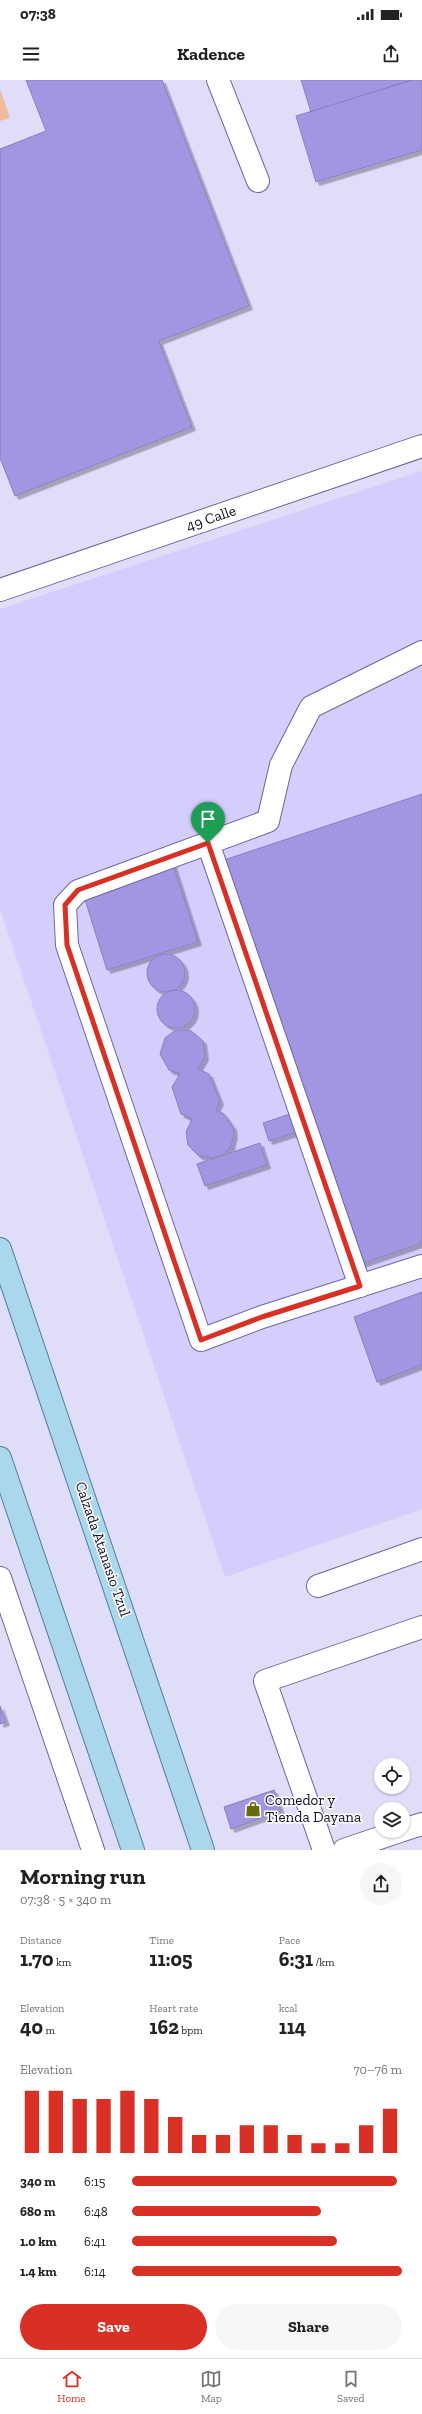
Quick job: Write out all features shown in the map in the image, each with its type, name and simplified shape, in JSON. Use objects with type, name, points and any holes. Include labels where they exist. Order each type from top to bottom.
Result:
[{"type":"main road","name":"Calzada Atanasio Tzul","points":[[0,1249],[204,1850]]},
{"type":"main road","points":[[0,1458],[133,1850]]},
{"type":"street","points":[[218,80],[258,181]]},
{"type":"street","name":"49 Calle","points":[[0,590],[422,446]]},
{"type":"street","points":[[422,652],[311,707],[280,765],[268,822],[78,890],[65,905],[67,945],[201,1340],[262,1317],[422,1266]]},
{"type":"street","points":[[208,843],[360,1286]]},
{"type":"street","points":[[318,1586],[422,1549]]},
{"type":"street","points":[[0,1578],[93,1850]]},
{"type":"street","points":[[324,1850],[265,1681],[422,1627]]},
{"type":"street","points":[[410,1828],[422,1824]]},
{"type":"street","points":[[344,1850],[381,1838]]},
{"type":"shaded area","points":[[0,89],[10,118],[0,121]]},
{"type":"shaded area","points":[[422,471],[422,1509],[225,1577],[0,909],[0,609]]},
{"type":"building","points":[[26,80],[162,80],[249,306],[159,341],[192,427],[15,496],[0,458],[0,149],[46,131]]},
{"type":"building","points":[[301,80],[412,80],[311,112]]},
{"type":"building","points":[[412,80],[422,80],[422,150],[316,182],[296,116]]},
{"type":"building","points":[[422,794],[422,1243],[358,1265],[313,1127],[269,1141],[263,1123],[293,1113],[212,864]]},
{"type":"building","points":[[173,864],[198,942],[107,970],[83,893]]},
{"type":"building","points":[[162,954],[170,954],[180,959],[184,966],[184,980],[180,987],[170,992],[162,992],[152,987],[150,984],[147,977],[147,969],[152,959],[155,957]]},
{"type":"building","points":[[172,990],[180,990],[190,995],[194,1002],[194,1016],[190,1023],[180,1028],[172,1028],[162,1023],[160,1020],[157,1013],[157,1005],[162,995],[165,993]]},
{"type":"building","points":[[176,1030],[190,1030],[203,1041],[205,1057],[198,1069],[209,1074],[220,1101],[216,1110],[224,1114],[233,1127],[234,1134],[231,1147],[221,1156],[214,1158],[199,1156],[188,1145],[186,1132],[192,1119],[181,1114],[172,1087],[180,1074],[169,1070],[160,1054],[165,1038]]},
{"type":"building","points":[[260,1143],[267,1165],[205,1186],[197,1164]]},
{"type":"building","points":[[422,1292],[422,1365],[377,1382],[354,1317]]},
{"type":"building","points":[[0,1706],[6,1722],[0,1724]]},
{"type":"building","name":"Comedor y Tienda Dayana","points":[[274,1790],[281,1811],[231,1829],[224,1807]]},
{"type":"place","name":"Comedor y Tienda Dayana","points":[[253,1809]]},
{"type":"route","points":[[208,843],[360,1286],[262,1317],[234,1330],[201,1340],[67,945],[65,905],[78,890],[208,843]]}]
